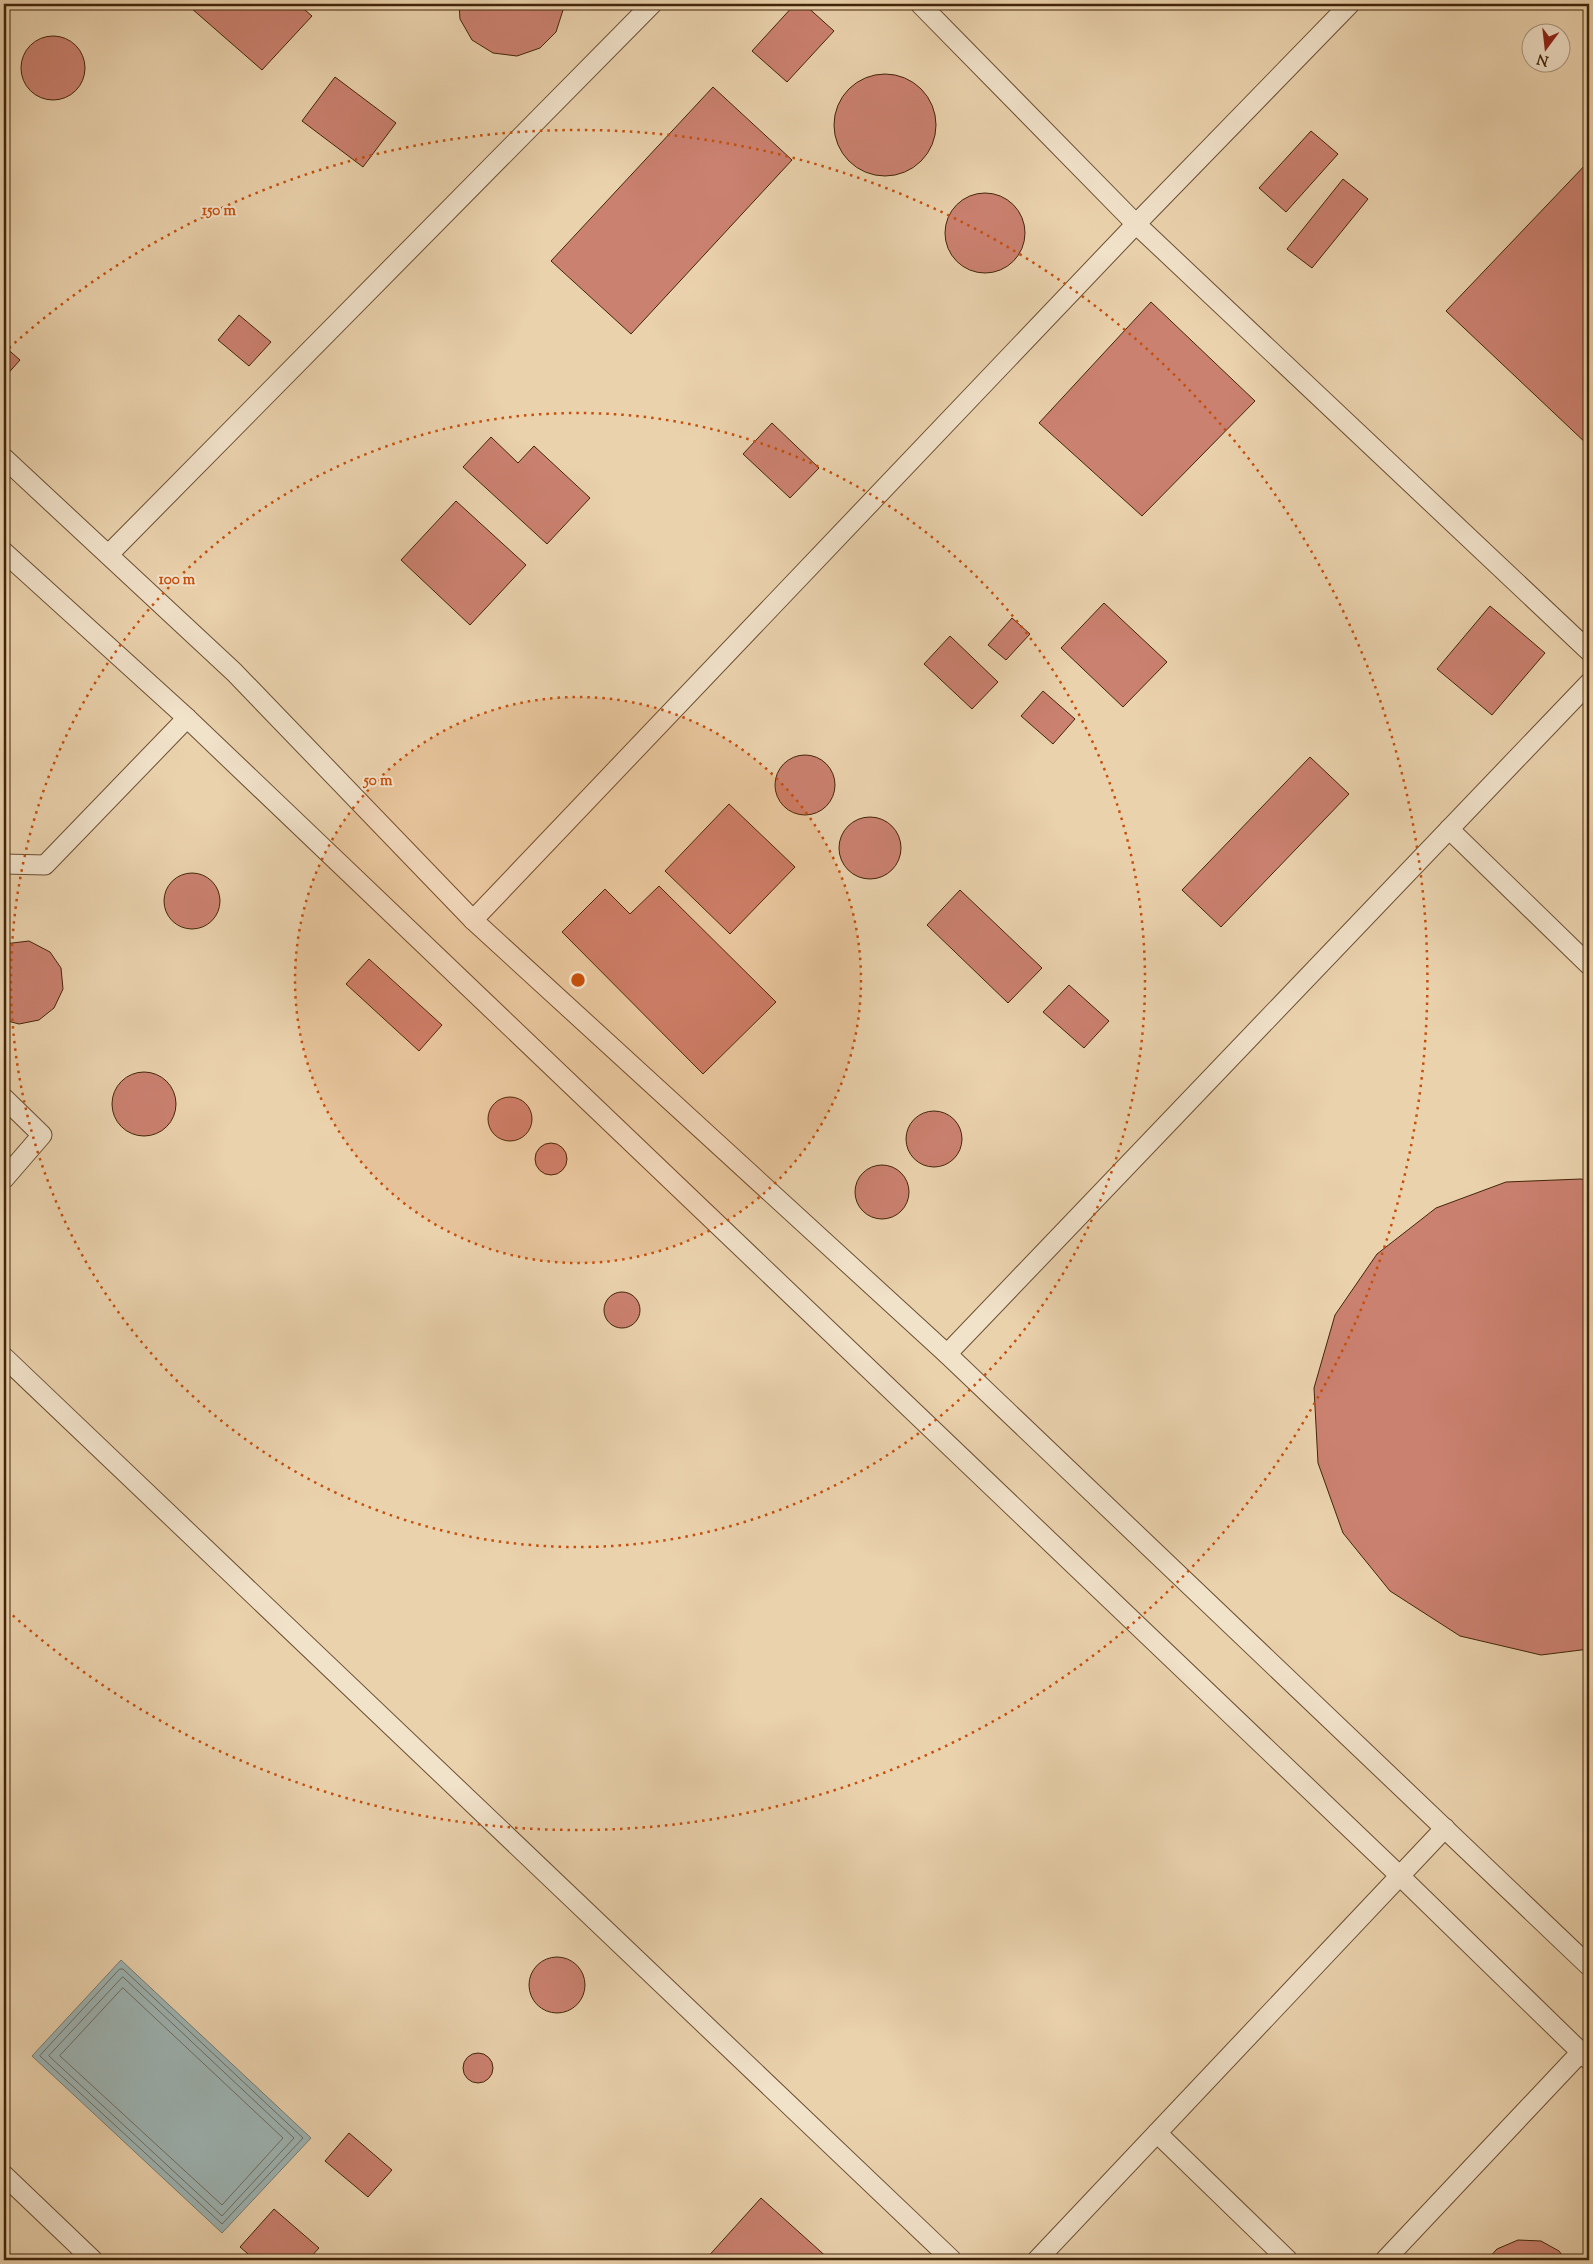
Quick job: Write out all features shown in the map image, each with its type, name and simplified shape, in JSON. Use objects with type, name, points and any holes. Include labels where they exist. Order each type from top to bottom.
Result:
[{"type":"lane","points":[[109,554],[652,4]]},
{"type":"lane","points":[[920,4],[1136,224],[1589,650]]},
{"type":"lane","points":[[473,920],[1136,224],[1350,4]]},
{"type":"lane","points":[[4,458],[234,672],[473,920],[947,1354],[1589,1966]]},
{"type":"lane","points":[[4,552],[187,718],[1400,1876],[1585,2056],[1385,2260]]},
{"type":"lane","points":[[947,1354],[1589,683]]},
{"type":"lane","points":[[4,864],[45,865],[187,718]]},
{"type":"lane","points":[[1449,828],[1589,965]]},
{"type":"lane","points":[[4,1098],[42,1135],[4,1179]]},
{"type":"lane","points":[[4,1357],[952,2260]]},
{"type":"lane","points":[[1037,2260],[1445,1828]]},
{"type":"lane","points":[[1157,2132],[1288,2260]]},
{"type":"lane","points":[[4,2175],[93,2260]]},
{"type":"water","points":[[121,1960],[311,2138],[222,2233],[32,2056]]},
{"type":"building","points":[[194,4],[298,4],[312,16],[262,70],[191,8]]},
{"type":"building","points":[[459,4],[562,4],[563,10],[556,32],[540,48],[517,56],[493,53],[472,40],[460,19]]},
{"type":"building","points":[[795,4],[804,4],[834,31],[787,82],[752,51]]},
{"type":"building","points":[[53,36],[71,42],[79,50],[85,68],[79,86],[71,94],[53,100],[35,94],[27,86],[21,68],[27,50],[35,42]]},
{"type":"building","points":[[885,74],[904,78],[921,89],[932,106],[936,125],[932,144],[921,161],[904,172],[885,176],[866,172],[849,161],[838,144],[834,125],[838,106],[849,89],[866,78]]},
{"type":"building","points":[[335,77],[396,123],[363,167],[302,121]]},
{"type":"building","points":[[713,87],[792,160],[631,334],[551,261]]},
{"type":"building","points":[[1311,131],[1338,154],[1286,212],[1259,188]]},
{"type":"building","points":[[1589,161],[1589,446],[1446,311]]},
{"type":"building","points":[[1343,179],[1368,199],[1312,268],[1287,249]]},
{"type":"building","points":[[985,193],[1000,196],[1013,205],[1022,218],[1025,233],[1022,248],[1013,261],[1000,270],[985,273],[970,270],[957,261],[948,248],[945,233],[948,218],[957,205],[970,196]]},
{"type":"building","points":[[1151,302],[1255,401],[1142,516],[1039,423]]},
{"type":"building","points":[[239,315],[271,342],[249,366],[218,340]]},
{"type":"building","points":[[4,346],[20,360],[4,378]]},
{"type":"building","points":[[772,423],[819,468],[790,498],[743,454]]},
{"type":"building","points":[[491,437],[518,463],[534,446],[590,498],[547,544],[463,467]]},
{"type":"building","points":[[456,501],[526,565],[470,625],[401,560]]},
{"type":"building","points":[[1104,603],[1167,662],[1123,707],[1061,648]]},
{"type":"building","points":[[1490,606],[1545,653],[1492,715],[1437,669]]},
{"type":"building","points":[[1012,618],[1030,634],[1006,660],[988,645]]},
{"type":"building","points":[[950,636],[998,682],[972,709],[924,664]]},
{"type":"building","points":[[1043,691],[1075,719],[1053,744],[1021,716]]},
{"type":"building","points":[[805,755],[821,760],[826,764],[830,769],[835,785],[830,801],[826,806],[821,810],[805,815],[789,810],[784,806],[780,801],[775,785],[780,769],[784,764],[789,760]]},
{"type":"building","points":[[1310,757],[1349,794],[1221,927],[1182,890]]},
{"type":"building","points":[[729,804],[795,867],[730,934],[665,871]]},
{"type":"building","points":[[870,817],[882,819],[892,826],[899,836],[901,848],[899,860],[892,870],[882,877],[870,879],[858,877],[848,870],[841,860],[839,848],[841,836],[848,826],[858,819]]},
{"type":"building","points":[[186,873],[198,873],[208,877],[216,885],[220,901],[216,917],[208,925],[198,929],[186,929],[176,925],[168,917],[164,907],[164,895],[168,885],[176,877]]},
{"type":"building","points":[[659,886],[776,1002],[703,1074],[562,932],[605,889],[630,914]]},
{"type":"building","points":[[960,890],[1042,968],[1008,1003],[927,925]]},
{"type":"building","points":[[29,941],[50,952],[61,968],[63,989],[54,1008],[39,1020],[19,1024],[4,1020],[4,944]]},
{"type":"building","points":[[369,959],[442,1025],[419,1051],[346,984]]},
{"type":"building","points":[[1069,985],[1109,1021],[1084,1048],[1043,1012]]},
{"type":"building","points":[[144,1072],[156,1074],[167,1081],[174,1092],[176,1104],[174,1116],[167,1127],[156,1134],[144,1136],[132,1134],[121,1127],[114,1116],[112,1104],[114,1092],[121,1081],[132,1074]]},
{"type":"building","points":[[510,1097],[522,1101],[528,1107],[532,1119],[528,1131],[522,1137],[510,1141],[498,1137],[492,1131],[488,1119],[492,1107],[498,1101]]},
{"type":"building","points":[[934,1111],[945,1113],[954,1119],[960,1128],[962,1139],[960,1150],[954,1159],[945,1165],[934,1167],[923,1165],[914,1159],[908,1150],[906,1139],[908,1128],[914,1119],[923,1113]]},
{"type":"building","points":[[551,1143],[557,1144],[562,1148],[566,1153],[566,1165],[562,1170],[557,1174],[551,1175],[545,1174],[540,1170],[536,1165],[535,1159],[536,1153],[540,1148],[545,1144]]},
{"type":"building","points":[[877,1165],[887,1165],[897,1169],[905,1177],[909,1192],[905,1207],[897,1215],[887,1219],[877,1219],[867,1215],[859,1207],[855,1197],[855,1187],[859,1177],[867,1169]]},
{"type":"building","points":[[1581,1179],[1589,1181],[1589,1649],[1541,1655],[1460,1636],[1390,1591],[1343,1533],[1318,1463],[1314,1388],[1335,1315],[1377,1254],[1436,1208],[1506,1182]]},
{"type":"building","points":[[622,1292],[629,1293],[635,1297],[639,1303],[639,1317],[635,1323],[629,1327],[622,1328],[615,1327],[609,1323],[605,1317],[604,1310],[605,1303],[609,1297],[615,1293]]},
{"type":"building","points":[[557,1957],[568,1959],[577,1965],[583,1974],[585,1985],[583,1996],[577,2005],[568,2011],[557,2013],[546,2011],[537,2005],[531,1996],[529,1985],[531,1974],[537,1965],[546,1959]]},
{"type":"building","points":[[478,2053],[489,2057],[493,2068],[489,2079],[478,2083],[467,2079],[463,2068],[467,2057]]},
{"type":"building","points":[[349,2133],[392,2170],[368,2197],[325,2161]]},
{"type":"building","points":[[761,2198],[830,2260],[705,2260]]},
{"type":"building","points":[[274,2209],[319,2248],[308,2260],[255,2260],[240,2247]]},
{"type":"building","points":[[1518,2240],[1541,2241],[1559,2251],[1566,2260],[1487,2260],[1497,2249]]}]
